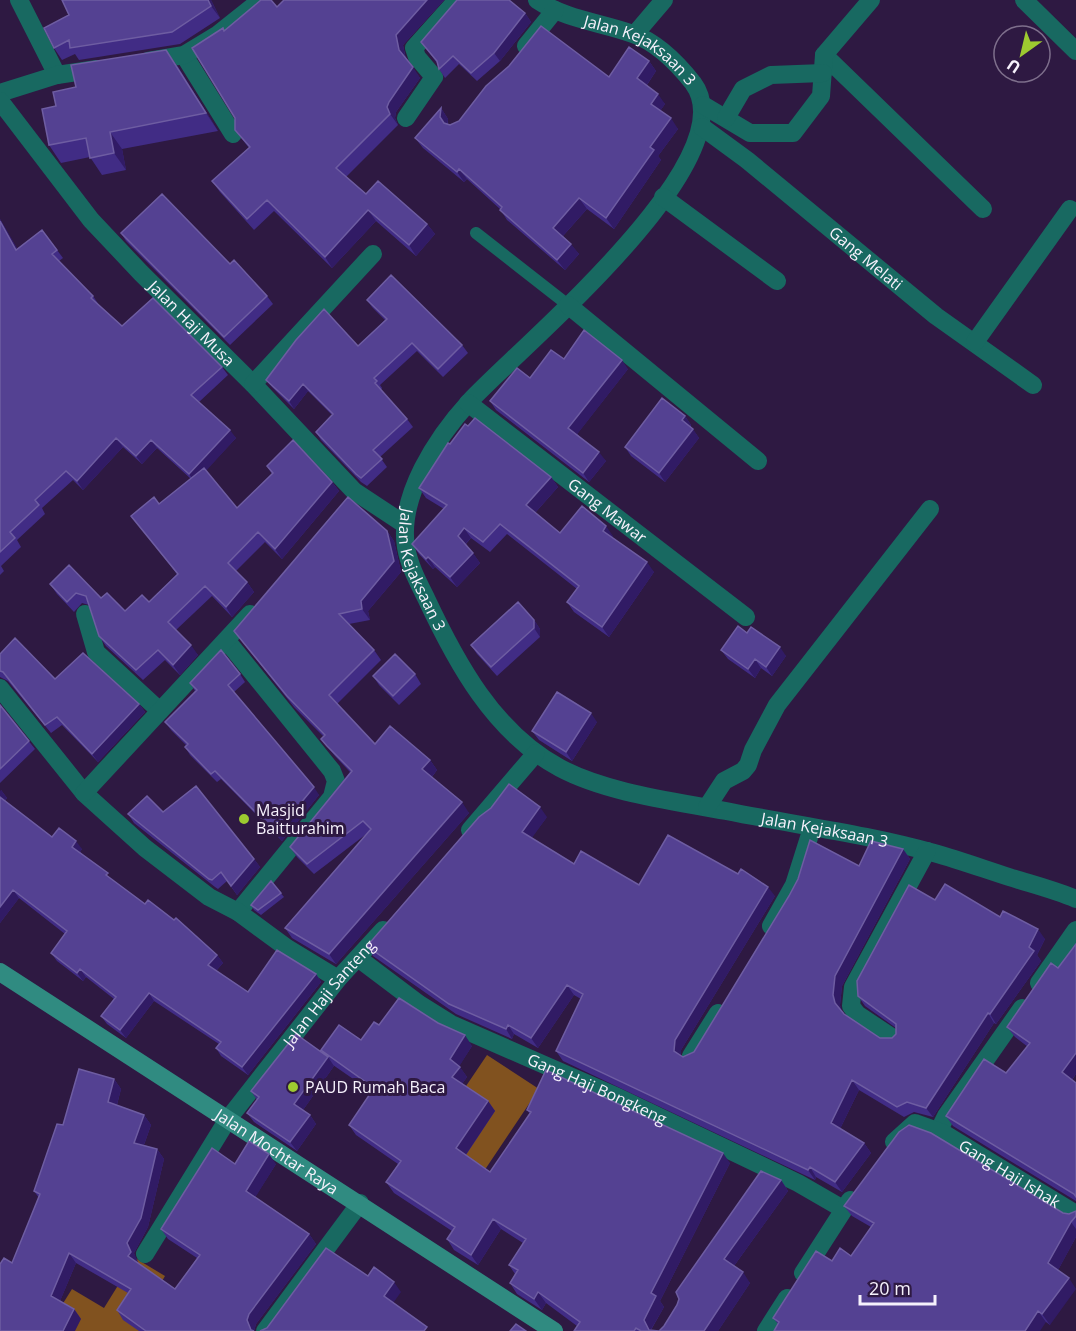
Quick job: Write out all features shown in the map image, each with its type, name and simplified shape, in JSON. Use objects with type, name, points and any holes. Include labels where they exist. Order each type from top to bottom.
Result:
[{"type":"street","points":[[20,0],[57,75]]},
{"type":"street","points":[[132,63],[184,55],[218,35],[261,0]]},
{"type":"street","points":[[406,118],[434,77],[417,57],[414,48],[457,0]]},
{"type":"street","name":"Jalan Kejaksaan 3","points":[[537,0],[555,10],[591,24],[635,34],[675,63],[696,87],[703,105],[702,127],[695,150],[680,177],[663,197],[645,226],[468,403],[435,448],[408,506],[404,524],[406,552],[458,663],[499,717],[536,753],[583,778],[707,807],[927,851],[1075,897]]},
{"type":"street","points":[[635,34],[664,0]]},
{"type":"street","points":[[703,105],[750,133],[793,133],[821,96],[824,64],[871,0]]},
{"type":"street","points":[[1024,0],[1076,51]]},
{"type":"street","points":[[515,60],[555,10]]},
{"type":"street","points":[[184,55],[233,134]]},
{"type":"street","points":[[726,118],[743,89],[771,75],[824,64]]},
{"type":"street","points":[[824,64],[983,208]]},
{"type":"street","points":[[0,93],[57,75],[111,67]]},
{"type":"street","name":"Jalan Haji Musa","points":[[0,101],[91,220],[253,384],[354,491],[404,524]]},
{"type":"street","name":"Gang Melati","points":[[702,127],[747,160],[936,316],[1034,385]]},
{"type":"street","points":[[663,197],[777,281]]},
{"type":"street","points":[[975,342],[1070,209]]},
{"type":"street","points":[[253,384],[373,254]]},
{"type":"street","points":[[568,305],[758,461]]},
{"type":"street","name":"Gang Mawar","points":[[468,403],[746,617]]},
{"type":"street","points":[[339,509],[354,491]]},
{"type":"street","points":[[707,807],[724,781],[743,771],[748,765],[753,750],[777,705],[930,509]]},
{"type":"street","points":[[84,793],[227,641],[265,597]]},
{"type":"street","points":[[85,614],[96,652],[160,711]]},
{"type":"street","points":[[227,641],[332,771],[336,781],[332,797],[238,912]]},
{"type":"street","points":[[0,688],[84,793],[145,848],[209,897],[238,912],[287,948],[338,979]]},
{"type":"street","points":[[458,844],[536,753]]},
{"type":"street","points":[[760,944],[794,885],[812,828]]},
{"type":"street","points":[[893,1038],[857,1014],[851,1006],[851,997],[853,987],[927,851]]},
{"type":"street","name":"Jalan Haji Santeng","points":[[145,1254],[228,1119],[338,979],[396,914]]},
{"type":"street","points":[[943,1133],[941,1126],[946,1116],[1076,930]]},
{"type":"street","name":"Gang Haji Bongkeng","points":[[358,958],[419,1004],[451,1024],[630,1103],[798,1183],[843,1209]]},
{"type":"street","name":"Jalan Mochtar Raya","points":[[0,972],[360,1203],[554,1331]]},
{"type":"street","points":[[691,1056],[728,998]]},
{"type":"street","name":"Gang Haji Ishak","points":[[885,1153],[899,1134],[915,1124],[943,1133],[1076,1214]]},
{"type":"street","points":[[766,1331],[843,1209],[864,1181]]},
{"type":"street","points":[[265,1331],[360,1203]]},
{"type":"lane","points":[[476,233],[568,305]]},
{"type":"shaded area","points":[[487,1055],[539,1089],[470,1192],[418,1157]]},
{"type":"shaded area","points":[[135,1258],[165,1276],[141,1317],[165,1331],[52,1331],[57,1313],[72,1289],[104,1308]]},
{"type":"building","points":[[62,0],[208,0],[211,6],[172,32],[70,48],[69,40],[54,48],[44,28],[69,15]]},
{"type":"building","points":[[261,0],[271,0],[277,7],[284,0],[427,0],[396,35],[399,50],[413,67],[389,102],[387,107],[390,114],[336,168],[366,194],[378,181],[427,224],[409,245],[368,210],[325,257],[267,200],[247,219],[212,181],[250,147],[235,130],[235,118],[192,48],[223,28],[224,31]]},
{"type":"building","points":[[457,0],[509,0],[525,13],[494,53],[471,73],[453,56],[439,69],[437,61],[421,42]]},
{"type":"building","points":[[541,26],[609,77],[629,47],[649,61],[637,78],[658,94],[651,104],[671,118],[650,147],[654,150],[606,218],[579,198],[553,228],[571,244],[557,260],[500,210],[502,207],[459,169],[457,172],[415,138],[441,108],[440,117],[444,123],[450,125],[459,121],[486,86],[509,66]]},
{"type":"building","points":[[166,50],[206,113],[110,132],[114,153],[90,158],[86,138],[49,145],[42,109],[56,106],[53,92],[76,87],[71,65]]},
{"type":"building","points":[[162,194],[230,264],[234,260],[267,296],[224,337],[121,233]]},
{"type":"building","points":[[0,221],[16,250],[42,230],[57,250],[52,254],[93,296],[91,298],[122,326],[153,298],[222,367],[191,395],[230,430],[189,474],[151,440],[136,456],[116,438],[77,481],[66,471],[35,500],[39,505],[10,532],[15,538],[0,552]]},
{"type":"building","points":[[391,275],[462,345],[438,369],[412,343],[374,378],[377,381],[375,383],[407,419],[373,450],[382,459],[361,478],[316,432],[333,414],[303,384],[289,401],[266,380],[296,340],[324,309],[358,346],[387,319],[367,300]]},
{"type":"building","points":[[584,330],[622,360],[568,428],[599,452],[583,473],[490,401],[517,368],[530,378],[551,350],[564,359]]},
{"type":"building","points":[[662,398],[685,416],[682,420],[693,429],[659,473],[625,447]]},
{"type":"building","points":[[475,418],[551,477],[526,505],[560,533],[582,506],[606,526],[603,531],[647,562],[602,627],[567,602],[579,586],[500,524],[483,542],[464,528],[458,536],[473,553],[450,577],[428,557],[426,559],[412,544],[447,505],[419,488],[448,443],[450,444],[465,424],[468,426]]},
{"type":"building","points":[[293,440],[332,482],[275,549],[258,532],[228,563],[247,582],[226,607],[205,586],[168,622],[191,645],[173,665],[158,650],[136,670],[99,636],[86,596],[76,593],[67,602],[50,584],[69,565],[101,598],[107,593],[125,611],[142,595],[149,602],[178,574],[131,516],[154,497],[159,504],[204,468],[237,508],[273,473],[267,466]]},
{"type":"building","points":[[348,497],[387,531],[394,561],[361,601],[362,609],[339,614],[374,650],[329,695],[375,744],[390,726],[430,760],[422,769],[462,802],[329,954],[285,928],[371,829],[363,821],[307,864],[290,847],[352,771],[321,739],[325,735],[287,696],[234,631]]},
{"type":"building","points":[[518,602],[534,620],[534,628],[491,667],[471,645]]},
{"type":"building","points":[[738,626],[747,633],[751,627],[780,647],[766,667],[755,659],[748,669],[721,650]]},
{"type":"building","points":[[15,638],[55,679],[83,653],[139,704],[92,754],[57,717],[45,725],[0,671],[0,654]]},
{"type":"building","points":[[221,650],[240,674],[228,685],[314,787],[276,833],[215,771],[211,774],[185,747],[188,744],[165,722],[197,690],[190,683]]},
{"type":"building","points":[[395,654],[415,674],[393,696],[373,676]]},
{"type":"building","points":[[557,692],[591,713],[566,752],[532,731]]},
{"type":"building","points":[[0,705],[29,741],[0,769]]},
{"type":"building","points":[[509,784],[540,807],[522,832],[574,864],[581,851],[639,885],[668,835],[738,874],[741,869],[768,887],[675,1040],[674,1051],[683,1057],[694,1052],[789,896],[798,879],[810,840],[859,866],[871,841],[903,849],[835,976],[833,995],[835,1003],[844,1014],[880,1038],[892,1038],[896,1034],[896,1024],[858,996],[857,981],[909,885],[935,900],[945,884],[1000,917],[1003,911],[1038,929],[1029,947],[1034,951],[990,1014],[988,1013],[926,1108],[907,1102],[897,1107],[852,1080],[831,1123],[864,1143],[835,1182],[810,1167],[808,1170],[556,1051],[583,994],[567,985],[531,1038],[508,1025],[506,1029],[449,1004],[367,946],[479,817],[491,808]]},
{"type":"building","points":[[196,786],[254,859],[231,886],[221,872],[212,880],[209,879],[128,814],[147,796],[163,812]]},
{"type":"building","points":[[0,797],[52,837],[59,828],[76,841],[72,847],[108,873],[106,875],[145,904],[148,900],[174,920],[176,918],[217,955],[208,965],[248,992],[277,950],[316,974],[242,1067],[216,1048],[221,1042],[149,993],[120,1030],[101,1016],[116,997],[80,969],[77,973],[51,953],[67,931],[13,890],[0,907]]},
{"type":"building","points":[[271,881],[281,893],[258,910],[251,905]]},
{"type":"building","points":[[1076,944],[1076,1053],[1062,1072],[1076,1083],[1076,1197],[946,1116],[984,1059],[1006,1073],[1030,1043],[1007,1027],[1051,963],[1058,968]]},
{"type":"building","points":[[399,998],[438,1023],[465,1035],[450,1059],[460,1067],[452,1077],[488,1101],[456,1148],[490,1172],[531,1112],[527,1110],[546,1070],[723,1153],[651,1293],[656,1296],[644,1320],[649,1330],[659,1331],[641,1331],[636,1328],[634,1331],[574,1331],[580,1322],[538,1292],[534,1299],[510,1283],[518,1270],[509,1265],[526,1239],[493,1219],[471,1255],[447,1239],[455,1227],[386,1182],[401,1161],[349,1125],[374,1088],[321,1050],[339,1025],[361,1040],[374,1022],[379,1025]]},
{"type":"building","name":"PAUD Rumah Baca","points":[[296,1034],[328,1057],[294,1104],[310,1115],[290,1142],[247,1113],[259,1097],[251,1091]]},
{"type":"building","points":[[79,1069],[114,1079],[108,1102],[144,1115],[134,1143],[157,1149],[141,1218],[127,1243],[131,1252],[128,1256],[175,1289],[200,1255],[161,1229],[212,1148],[235,1164],[249,1141],[269,1154],[246,1191],[309,1234],[249,1314],[247,1320],[251,1330],[254,1331],[146,1331],[117,1310],[131,1289],[69,1253],[51,1296],[74,1309],[63,1331],[0,1331],[0,1264],[4,1258],[12,1263],[40,1194],[34,1191],[57,1124],[63,1125]]},
{"type":"building","points":[[909,1125],[931,1133],[1063,1213],[1069,1214],[1076,1211],[1076,1216],[1048,1263],[1069,1278],[1042,1314],[1038,1311],[1025,1331],[774,1331],[779,1322],[773,1318],[816,1251],[832,1261],[840,1248],[851,1256],[874,1223],[844,1206],[899,1132]]},
{"type":"building","points":[[761,1171],[781,1180],[724,1259],[743,1272],[704,1331],[659,1331],[677,1305],[679,1299],[676,1292]]},
{"type":"building","points":[[326,1248],[368,1276],[374,1267],[394,1282],[384,1296],[427,1327],[424,1331],[260,1331],[267,1328]]},
{"type":"building","points":[[516,1324],[526,1331],[510,1331]]},
{"type":"place","name":"Masjid Baitturahim","points":[[244,819]]},
{"type":"place","name":"PAUD Rumah Baca","points":[[293,1087]]}]
